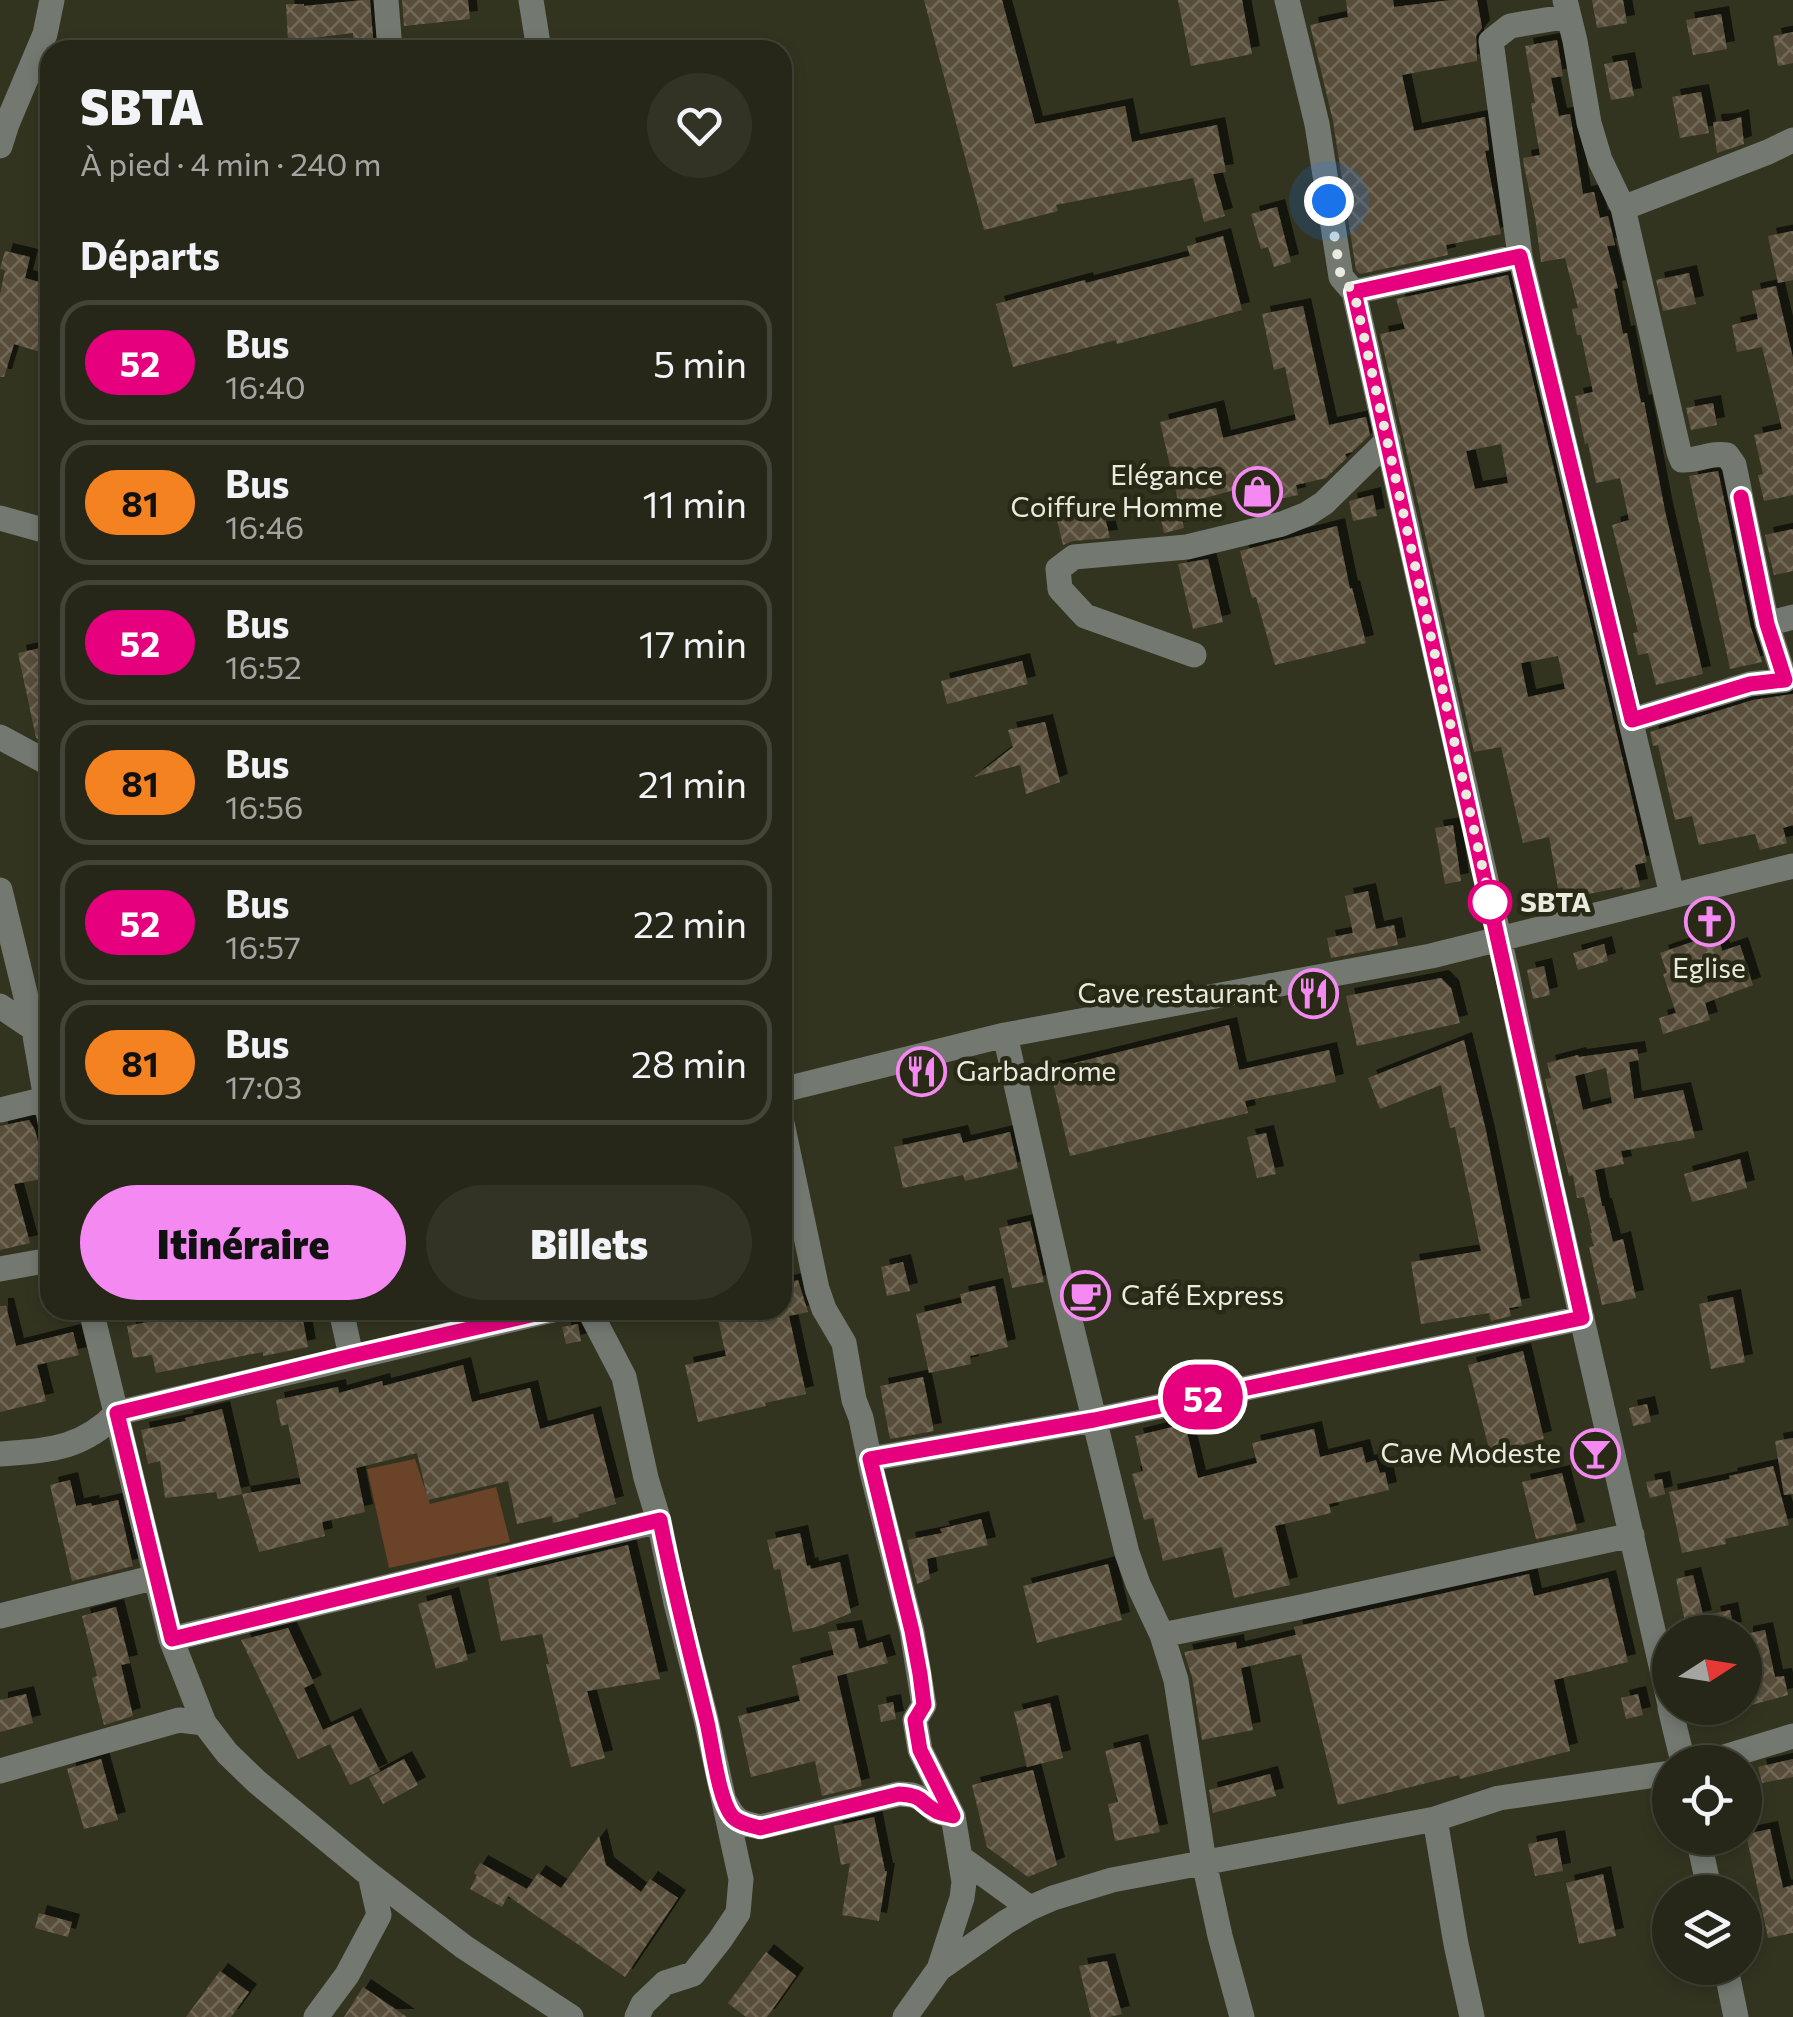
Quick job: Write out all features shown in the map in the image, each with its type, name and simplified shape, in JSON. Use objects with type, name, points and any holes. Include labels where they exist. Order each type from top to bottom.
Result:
[{"type":"street","points":[[43,40],[52,0]]},
{"type":"street","points":[[386,0],[389,40]]},
{"type":"street","points":[[531,0],[537,40]]},
{"type":"street","points":[[1287,0],[1317,124],[1341,278],[1354,292],[1652,1625]]},
{"type":"street","points":[[1632,720],[1750,684],[1789,680],[1767,624],[1734,466],[1727,455],[1682,460],[1679,452],[1623,208],[1600,160],[1589,123],[1567,8],[1510,26],[1491,41],[1520,256],[1672,895]]},
{"type":"street","points":[[2,131],[40,47]]},
{"type":"street","points":[[1623,208],[1793,140]]},
{"type":"street","points":[[1354,292],[1520,256]]},
{"type":"street","points":[[1194,655],[1085,616],[1060,589],[1058,569],[1074,557],[1187,547],[1282,524],[1324,504],[1388,440]]},
{"type":"street","points":[[0,518],[40,529]]},
{"type":"street","points":[[1767,624],[1793,617]]},
{"type":"street","points":[[0,737],[40,759]]},
{"type":"street","points":[[792,1088],[1004,1036],[1390,965],[1793,866]]},
{"type":"street","points":[[0,890],[40,1026]]},
{"type":"street","points":[[0,1006],[40,1032]]},
{"type":"street","points":[[1004,1036],[1127,1553],[1162,1635],[1176,1680],[1204,1862],[1242,2017]]},
{"type":"street","points":[[0,1110],[40,1110]]},
{"type":"street","points":[[792,1168],[818,1289],[824,1309],[844,1343],[854,1400],[912,1631],[924,1705],[915,1720],[920,1750],[953,1816],[964,1882],[939,1969],[905,2017]]},
{"type":"street","points":[[0,1269],[40,1262]]},
{"type":"street","points":[[870,1459],[1094,1420],[1582,1318]]},
{"type":"street","points":[[94,1320],[172,1639],[204,1723],[257,1782],[370,1875],[464,1946],[570,2017]]},
{"type":"street","points":[[343,1320],[351,1356]]},
{"type":"street","points":[[0,1454],[67,1446],[104,1426],[117,1413],[509,1320]]},
{"type":"street","points":[[594,1320],[624,1377],[741,1879],[738,1913],[720,1940],[693,1974],[665,1982],[643,2004],[637,2017]]},
{"type":"street","points":[[172,1639],[660,1520]]},
{"type":"street","points":[[1162,1635],[1632,1535]]},
{"type":"street","points":[[0,1616],[156,1577]]},
{"type":"street","points":[[0,1771],[180,1720],[204,1723]]},
{"type":"street","points":[[1762,1745],[1793,1736]]},
{"type":"street","points":[[939,1969],[1030,1908],[1112,1880],[1435,1818],[1500,1798],[1652,1776]]},
{"type":"street","points":[[725,1802],[733,1818],[760,1828],[899,1794],[923,1799],[936,1811],[953,1816]]},
{"type":"street","points":[[1435,1818],[1472,2017]]},
{"type":"street","points":[[960,1858],[1030,1908]]},
{"type":"street","points":[[316,2017],[346,1975],[379,1915],[370,1875]]},
{"type":"street","points":[[1729,1985],[1736,2017]]},
{"type":"shaded area","points":[[415,1459],[430,1504],[496,1487],[510,1542],[389,1568],[367,1469]]},
{"type":"building","points":[[370,0],[373,40],[353,40],[353,33],[288,40],[286,4]]},
{"type":"building","points":[[402,0],[468,0],[470,19],[404,26]]},
{"type":"building","points":[[924,0],[1002,0],[1035,124],[1125,106],[1132,142],[1217,125],[1226,172],[1213,174],[1225,216],[1204,222],[1193,178],[1056,205],[1058,211],[984,230]]},
{"type":"building","points":[[1178,0],[1242,0],[1252,54],[1191,66]]},
{"type":"building","points":[[1346,0],[1393,0],[1394,7],[1477,0],[1482,28],[1476,36],[1477,61],[1402,75],[1414,131],[1485,117],[1489,150],[1485,151],[1501,234],[1446,245],[1448,255],[1360,274],[1356,270],[1333,121],[1310,25],[1348,17]]},
{"type":"building","points":[[1592,0],[1623,0],[1627,23],[1597,28]]},
{"type":"building","points":[[1721,14],[1727,49],[1693,55],[1686,20]]},
{"type":"building","points":[[1793,32],[1793,63],[1778,66],[1773,36]]},
{"type":"building","points":[[1557,40],[1563,76],[1551,78],[1559,116],[1570,114],[1583,194],[1594,192],[1600,218],[1608,216],[1615,245],[1607,246],[1618,288],[1614,289],[1623,334],[1627,333],[1641,403],[1644,402],[1703,674],[1656,685],[1648,653],[1638,655],[1633,633],[1638,632],[1612,525],[1629,520],[1620,478],[1596,483],[1575,396],[1593,392],[1572,309],[1578,308],[1565,258],[1541,262],[1524,166],[1523,158],[1540,155],[1525,46]]},
{"type":"building","points":[[1627,60],[1634,96],[1611,100],[1604,64]]},
{"type":"building","points":[[1701,92],[1709,133],[1680,138],[1672,97]]},
{"type":"building","points":[[1741,117],[1744,144],[1717,153],[1713,122]]},
{"type":"building","points":[[1277,207],[1291,262],[1274,267],[1268,247],[1261,249],[1251,214]]},
{"type":"building","points":[[1793,231],[1793,280],[1778,283],[1768,236]]},
{"type":"building","points":[[1223,236],[1242,310],[1013,367],[996,304],[1190,256],[1187,246]]},
{"type":"building","points":[[5,251],[30,257],[25,278],[40,282],[40,352],[14,344],[4,377],[0,377],[0,294],[5,270],[0,269]]},
{"type":"building","points":[[1689,273],[1696,304],[1663,311],[1656,280]]},
{"type":"building","points":[[1508,275],[1647,862],[1635,865],[1640,887],[1560,900],[1549,837],[1523,843],[1501,747],[1474,752],[1380,334],[1405,329],[1396,299]],"holes":[[[1501,444],[1508,483],[1475,489],[1466,451]],[[1558,656],[1565,689],[1528,697],[1521,663]]]},
{"type":"building","points":[[1776,286],[1793,358],[1793,495],[1764,501],[1758,475],[1763,474],[1754,435],[1782,429],[1762,347],[1737,352],[1732,325],[1758,319],[1752,291]]},
{"type":"building","points":[[1303,306],[1329,425],[1366,417],[1370,435],[1345,454],[1347,458],[1326,478],[1296,485],[1298,495],[1242,507],[1238,489],[1179,505],[1160,422],[1216,408],[1223,438],[1296,420],[1285,367],[1274,370],[1262,314]]},
{"type":"building","points":[[1713,403],[1717,425],[1691,430],[1686,408]]},
{"type":"building","points":[[1718,471],[1751,628],[1762,662],[1730,669],[1689,476]]},
{"type":"building","points":[[1373,495],[1377,516],[1353,521],[1349,501]]},
{"type":"building","points":[[1103,509],[1110,538],[1063,545],[1057,520]]},
{"type":"building","points":[[1180,512],[1184,528],[1164,533],[1160,516]]},
{"type":"building","points":[[1337,526],[1366,643],[1275,665],[1240,551]]},
{"type":"building","points":[[1793,529],[1793,571],[1774,575],[1765,535]]},
{"type":"building","points":[[1208,559],[1223,622],[1193,629],[1178,564]]},
{"type":"building","points":[[40,648],[40,740],[36,738],[18,653]]},
{"type":"building","points":[[1022,661],[1028,684],[947,704],[941,681]]},
{"type":"building","points":[[1793,694],[1793,825],[1783,828],[1787,843],[1760,850],[1755,834],[1699,845],[1692,816],[1675,820],[1658,745],[1653,746],[1650,732],[1753,700]]},
{"type":"building","points":[[1045,722],[1060,782],[1026,794],[1020,765],[974,777],[1013,747],[1008,730]]},
{"type":"building","points":[[1453,825],[1461,881],[1445,884],[1435,828]]},
{"type":"building","points":[[1368,891],[1376,929],[1394,925],[1398,945],[1331,958],[1327,938],[1353,933],[1345,896]]},
{"type":"building","points":[[1718,933],[1722,951],[1740,945],[1753,985],[1705,1003],[1710,1020],[1663,1034],[1659,1018],[1676,1013],[1660,953]]},
{"type":"building","points":[[1604,944],[1608,961],[1578,970],[1573,953]]},
{"type":"building","points":[[1544,966],[1550,995],[1533,999],[1527,970]]},
{"type":"building","points":[[1441,978],[1451,988],[1460,1023],[1357,1046],[1346,996]]},
{"type":"building","points":[[1229,1025],[1239,1070],[1329,1050],[1336,1082],[1245,1101],[1248,1113],[1070,1156],[1050,1069]]},
{"type":"building","points":[[1464,1040],[1522,1306],[1509,1308],[1511,1316],[1491,1321],[1489,1313],[1421,1324],[1411,1262],[1481,1251],[1455,1127],[1450,1128],[1441,1085],[1380,1109],[1368,1078]]},
{"type":"building","points":[[1637,1049],[1639,1060],[1629,1062],[1634,1099],[1683,1090],[1695,1138],[1621,1151],[1624,1164],[1595,1170],[1613,1242],[1623,1239],[1636,1298],[1602,1305],[1589,1247],[1594,1246],[1584,1197],[1577,1198],[1573,1175],[1569,1176],[1545,1079],[1551,1078],[1547,1063]],"holes":[[[1606,1068],[1612,1103],[1583,1110],[1575,1076]]]},
{"type":"building","points":[[29,1120],[40,1150],[40,1179],[14,1184],[30,1243],[0,1250],[0,1126]]},
{"type":"building","points":[[1010,1132],[1018,1168],[965,1181],[963,1175],[903,1188],[894,1147],[960,1133],[963,1143]]},
{"type":"building","points":[[1266,1133],[1276,1174],[1257,1178],[1247,1137]]},
{"type":"building","points":[[1740,1159],[1747,1188],[1692,1202],[1684,1174]]},
{"type":"building","points":[[1030,1221],[1044,1282],[1012,1288],[999,1228]]},
{"type":"building","points":[[903,1262],[910,1291],[887,1296],[881,1267]]},
{"type":"building","points":[[798,1280],[808,1312],[792,1315],[792,1282]]},
{"type":"building","points":[[995,1286],[1008,1347],[970,1356],[971,1364],[929,1373],[916,1314],[962,1303],[960,1294]]},
{"type":"building","points":[[1733,1297],[1745,1362],[1711,1369],[1699,1304]]},
{"type":"building","points":[[0,1306],[6,1306],[16,1346],[73,1332],[79,1355],[37,1365],[46,1401],[0,1412]]},
{"type":"building","points":[[158,1320],[303,1320],[308,1347],[156,1373],[152,1355],[133,1358],[127,1326]]},
{"type":"building","points":[[718,1320],[790,1320],[806,1394],[698,1422],[685,1365],[726,1356]]},
{"type":"building","points":[[578,1324],[581,1341],[566,1344],[562,1327]]},
{"type":"building","points":[[1523,1351],[1544,1439],[1490,1453],[1468,1365]]},
{"type":"building","points":[[463,1365],[472,1402],[530,1388],[540,1429],[593,1414],[616,1504],[553,1523],[552,1516],[517,1524],[508,1481],[428,1500],[417,1453],[356,1468],[365,1512],[322,1522],[325,1536],[259,1552],[242,1494],[301,1484],[288,1424],[281,1426],[276,1400],[338,1387],[339,1393],[382,1381],[383,1386]]},
{"type":"building","points":[[923,1377],[934,1431],[890,1439],[880,1386]]},
{"type":"building","points":[[1647,1404],[1651,1422],[1633,1426],[1629,1408]]},
{"type":"building","points":[[222,1409],[242,1494],[218,1499],[216,1492],[165,1498],[160,1461],[148,1464],[141,1430]]},
{"type":"building","points":[[1185,1424],[1198,1478],[1257,1463],[1252,1443],[1314,1429],[1320,1457],[1362,1447],[1366,1463],[1376,1460],[1380,1473],[1385,1472],[1389,1490],[1329,1504],[1331,1513],[1275,1526],[1290,1585],[1234,1598],[1222,1547],[1163,1561],[1153,1518],[1144,1520],[1132,1474],[1143,1471],[1135,1436]]},
{"type":"building","points":[[1793,1438],[1793,1494],[1784,1495],[1775,1441]]},
{"type":"building","points":[[1773,1466],[1789,1525],[1682,1553],[1669,1492]]},
{"type":"building","points":[[1562,1473],[1577,1530],[1536,1539],[1522,1482]]},
{"type":"building","points":[[1662,1479],[1665,1494],[1650,1498],[1646,1482]]},
{"type":"building","points":[[70,1480],[76,1506],[118,1500],[133,1566],[72,1581],[50,1485]]},
{"type":"building","points":[[981,1519],[988,1545],[927,1559],[930,1579],[917,1584],[907,1540]]},
{"type":"building","points":[[800,1533],[811,1569],[840,1562],[851,1613],[793,1632],[780,1569],[774,1570],[767,1540]]},
{"type":"building","points":[[628,1545],[660,1679],[587,1691],[605,1758],[571,1767],[542,1634],[501,1641],[488,1579]]},
{"type":"building","points":[[1108,1564],[1122,1620],[1037,1643],[1023,1586]]},
{"type":"building","points":[[1529,1574],[1534,1596],[1608,1578],[1628,1662],[1554,1680],[1570,1751],[1338,1805],[1301,1654],[1241,1668],[1253,1730],[1202,1740],[1184,1652],[1236,1642],[1237,1649],[1296,1635],[1294,1627]]},
{"type":"building","points":[[1693,1575],[1703,1615],[1684,1615],[1676,1579]]},
{"type":"building","points":[[451,1595],[468,1660],[436,1669],[418,1604]]},
{"type":"building","points":[[116,1607],[130,1663],[121,1665],[133,1716],[104,1725],[82,1616]]},
{"type":"building","points":[[288,1628],[314,1683],[304,1688],[323,1730],[353,1716],[380,1771],[350,1785],[330,1744],[298,1759],[241,1640]]},
{"type":"building","points":[[854,1628],[859,1649],[882,1642],[888,1663],[837,1676],[862,1786],[822,1796],[815,1761],[751,1777],[738,1716],[800,1701],[792,1666],[834,1655],[828,1632]]},
{"type":"building","points":[[1765,1630],[1775,1677],[1784,1676],[1788,1695],[1762,1702]]},
{"type":"building","points":[[26,1694],[33,1723],[0,1732],[0,1700]]},
{"type":"building","points":[[1638,1694],[1643,1715],[1626,1719],[1621,1698]]},
{"type":"building","points":[[893,1702],[896,1719],[881,1722],[878,1705]]},
{"type":"building","points":[[1050,1703],[1063,1758],[1027,1767],[1014,1712]]},
{"type":"building","points":[[1140,1742],[1160,1832],[1115,1841],[1108,1804],[1118,1802],[1105,1751]]},
{"type":"building","points":[[101,1759],[118,1820],[84,1829],[67,1769]]},
{"type":"building","points":[[404,1759],[418,1785],[383,1804],[369,1778]]},
{"type":"building","points":[[1793,1759],[1793,1777],[1762,1783],[1762,1766]]},
{"type":"building","points":[[1033,1770],[1057,1865],[1028,1877],[987,1847],[972,1785]]},
{"type":"building","points":[[1270,1774],[1276,1796],[1213,1813],[1209,1790]]},
{"type":"building","points":[[874,1817],[887,1871],[879,1921],[842,1915],[850,1863],[841,1865],[834,1826]]},
{"type":"building","points":[[1770,1829],[1783,1888],[1793,1885],[1793,1933],[1768,1938],[1762,1910],[1762,1875],[1755,1875],[1750,1855],[1762,1855],[1762,1831]]},
{"type":"building","points":[[599,1836],[606,1865],[641,1892],[650,1879],[678,1898],[625,1977],[508,1896],[502,1907],[470,1889],[480,1863],[527,1889],[538,1873],[561,1888]]},
{"type":"building","points":[[1557,1838],[1563,1871],[1535,1876],[1528,1844]]},
{"type":"building","points":[[1603,1874],[1616,1936],[1579,1944],[1566,1883]]},
{"type":"building","points":[[39,1913],[72,1922],[68,1937],[35,1928]]},
{"type":"building","points":[[766,1952],[796,1976],[767,2017],[746,2017],[728,2003]]},
{"type":"building","points":[[1107,1961],[1122,2014],[1091,2017],[1079,1966]]},
{"type":"building","points":[[220,1971],[249,1992],[231,2017],[186,2017]]},
{"type":"building","points":[[363,1987],[407,2017],[344,2017]]},
{"type":"bus line","name":"52","points":[[509,1320],[117,1413],[172,1639],[660,1520],[676,1604],[725,1802],[733,1818],[760,1828],[899,1794],[923,1799],[936,1811],[953,1816],[920,1750],[915,1720],[924,1705],[920,1674],[870,1459],[1094,1420],[1582,1318],[1354,292],[1520,256],[1632,720],[1750,684],[1785,680],[1767,624],[1741,497]]},
{"type":"place","name":"Elégance Coiffure Homme","points":[[1258,491]]},
{"type":"place","name":"SBTA","points":[[1490,902]]},
{"type":"place","name":"Eglise","points":[[1709,921]]},
{"type":"place","name":"Cave restaurant","points":[[1313,993]]},
{"type":"place","name":"Garbadrome","points":[[921,1071]]},
{"type":"place","name":"Café Express","points":[[1086,1295]]},
{"type":"place","name":"Cave Modeste","points":[[1596,1453]]},
{"type":"route","points":[[1329,201],[1341,278],[1354,292],[1491,906],[1490,902]]}]
